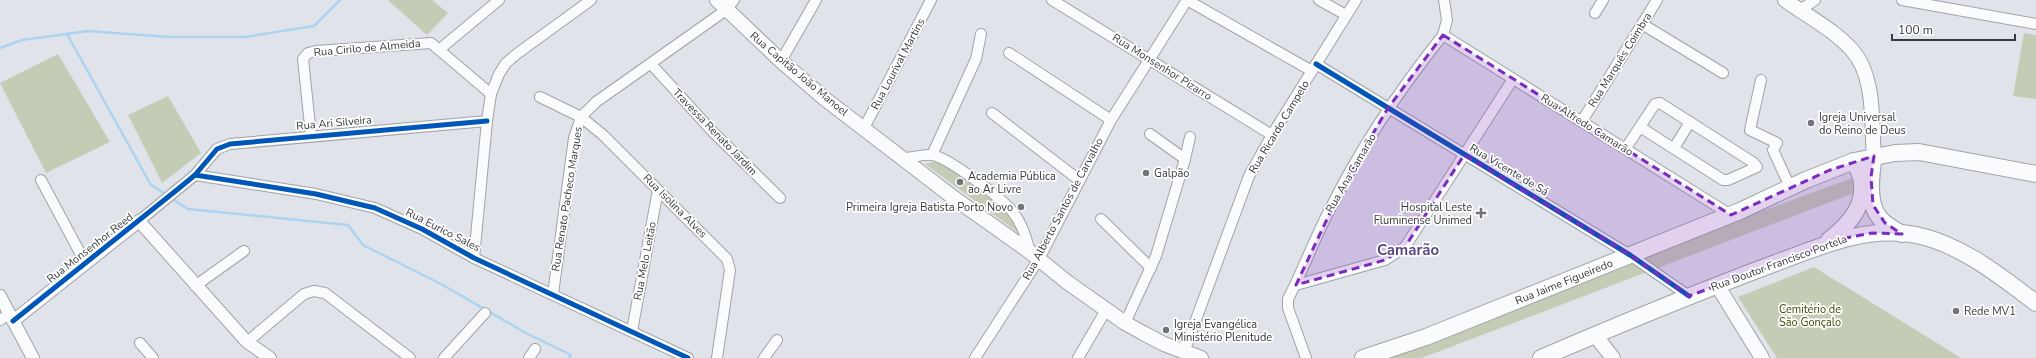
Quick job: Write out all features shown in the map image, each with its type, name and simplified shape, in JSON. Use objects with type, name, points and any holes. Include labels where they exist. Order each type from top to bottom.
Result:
[{"type":"main road","points":[[1785,0],[1837,36],[1852,50],[1862,65],[1868,86],[1874,156],[1872,170],[1873,205],[1879,217],[1902,234]]},
{"type":"main road","name":"Rua Capitão João Manoel","points":[[726,3],[781,61],[825,99],[904,158],[954,198],[1125,323],[1164,344],[1201,358]]},
{"type":"main road","name":"Rua Jaime Figueiredo","points":[[1363,358],[1426,337],[1731,215],[1790,187],[1854,161],[1895,153],[1919,152],[2036,174]]},
{"type":"main road","points":[[1821,246],[1847,224],[1854,215],[1861,199],[1862,185],[1854,161]]},
{"type":"main road","name":"Rua Doutor Francisco Portela","points":[[1541,358],[1716,285],[1821,246],[1872,233],[1917,235],[1958,250],[2004,279],[2036,303]]},
{"type":"main road","points":[[1716,285],[1762,358]]},
{"type":"main road","points":[[1595,335],[1612,358]]},
{"type":"street","points":[[440,49],[499,0]]},
{"type":"street","points":[[474,258],[487,120],[491,94],[499,74],[506,63],[591,0]]},
{"type":"street","points":[[781,61],[816,0]]},
{"type":"street","name":"Rua Lourival Martins","points":[[864,128],[931,0]]},
{"type":"street","name":"Rua Monsenhor Pizarro","points":[[1052,0],[1272,135]]},
{"type":"street","name":"Rua Alberto Santos de Carvalho","points":[[975,358],[1079,180],[1111,120],[1187,0]]},
{"type":"street","name":"Rua Vicente de Sá","points":[[1187,0],[1388,108],[1464,156],[1630,255],[1689,296]]},
{"type":"street","points":[[1319,0],[1346,15]]},
{"type":"street","name":"Rua Ricardo Campelo","points":[[1184,352],[1250,176],[1272,135],[1356,0]]},
{"type":"street","name":"Rua Ana Camarão","points":[[1306,358],[1288,308],[1288,299],[1296,285],[1330,209],[1388,108],[1443,35],[1447,20],[1444,0]]},
{"type":"street","points":[[1595,13],[1603,0]]},
{"type":"street","name":"Rua Marquês Coimbra","points":[[1582,121],[1657,0]]},
{"type":"street","points":[[1800,10],[1815,0]]},
{"type":"street","points":[[1902,0],[2036,24]]},
{"type":"street","name":"Rua Renato Pacheco Marques","points":[[553,294],[574,138],[581,117],[596,102],[652,65],[726,3]]},
{"type":"street","points":[[1642,24],[1723,73]]},
{"type":"street","points":[[932,155],[976,59],[981,34]]},
{"type":"street","name":"Rua Alfredo Camarão","points":[[1443,35],[1731,215]]},
{"type":"street","name":"Rua Cirilo de Almeida","points":[[311,135],[303,59],[308,53],[316,51],[426,42],[431,43],[440,49],[491,94]]},
{"type":"street","points":[[1009,53],[1111,120]]},
{"type":"street","name":"Travessa Renato Jardim","points":[[652,65],[712,131],[780,198]]},
{"type":"street","points":[[1296,285],[1385,260],[1405,247],[1412,239],[1513,79]]},
{"type":"street","points":[[1761,80],[1750,130],[1777,143],[1773,150],[1790,187]]},
{"type":"street","name":"Rua Isolina Alves","points":[[540,97],[581,117],[602,135],[723,253],[730,265],[716,358]]},
{"type":"street","points":[[1626,148],[1640,126],[1657,102],[1661,103],[1757,166],[1756,168],[1725,180],[1640,126]]},
{"type":"street","points":[[992,113],[1079,180]]},
{"type":"street","name":"Rua Ari Silveira","points":[[196,175],[217,150],[230,144],[311,135],[487,120]]},
{"type":"street","points":[[1674,148],[1690,122]]},
{"type":"street","points":[[1150,134],[1185,159]]},
{"type":"street","points":[[1125,323],[1158,252],[1190,137]]},
{"type":"street","points":[[904,158],[932,155],[971,178],[996,196],[1012,211],[1024,230],[1034,256]]},
{"type":"street","name":"Rua Eurico Sales","points":[[196,175],[316,194],[375,208],[422,229],[474,258],[688,358]]},
{"type":"street","name":"Rua Monsenhor Reed","points":[[7,319],[86,264],[196,175]]},
{"type":"street","points":[[41,180],[86,264]]},
{"type":"street","name":"Rua Melo Leitão","points":[[632,331],[658,190]]},
{"type":"street","points":[[1101,219],[1151,268]]},
{"type":"street","points":[[140,221],[247,342],[270,358]]},
{"type":"street","points":[[196,286],[244,251]]},
{"type":"street","points":[[247,342],[304,294],[314,291],[325,293],[410,358]]},
{"type":"street","points":[[0,296],[7,319],[33,358]]},
{"type":"street","points":[[1078,358],[1106,310]]},
{"type":"street","points":[[444,358],[485,313]]},
{"type":"street","points":[[764,358],[777,340]]},
{"type":"street","points":[[140,343],[153,358]]},
{"type":"street","points":[[529,358],[535,349]]},
{"type":"highlighted area","points":[[1443,35],[1731,215],[1830,170],[1874,156],[1871,177],[1873,205],[1885,223],[1902,234],[1872,233],[1846,238],[1689,296],[1630,255],[1464,155],[1405,247],[1385,260],[1296,285],[1345,181],[1388,108]]},
{"type":"green space","points":[[388,0],[432,0],[448,13],[427,35]]},
{"type":"green space","points":[[2024,33],[2036,35],[2036,99],[2013,96]]},
{"type":"green space","points":[[58,54],[110,142],[46,173],[0,83]]},
{"type":"green space","points":[[168,96],[201,153],[162,183],[128,115]]},
{"type":"green space","points":[[938,161],[973,184],[995,201],[1005,211],[1020,234],[925,164]]},
{"type":"green space","points":[[1858,176],[1862,190],[1427,356],[1421,358],[1362,358]]},
{"type":"green space","name":"Cemitério de São Gonçalo","points":[[1814,267],[1961,358],[1777,358],[1738,297]]},
{"type":"waterway","points":[[0,48],[22,40],[88,31],[168,37],[245,37],[314,26],[340,0]]},
{"type":"waterway","points":[[67,34],[151,185],[167,195]]},
{"type":"waterway","points":[[171,198],[188,209],[348,225],[363,245],[441,284],[526,333],[571,355],[569,358]]},
{"type":"cycle path","points":[[1316,64],[1630,255],[1689,296]]},
{"type":"cycle path","points":[[13,321],[195,175],[217,149],[230,144],[487,121]]},
{"type":"cycle path","points":[[195,175],[316,194],[375,208],[422,229],[474,258],[688,358]]},
{"type":"place","name":"Igreja Universal do Reino de Deus","points":[[1811,123]]},
{"type":"place","name":"Galpão","points":[[1146,173]]},
{"type":"place","name":"Academia Pública ao Ar Livre","points":[[960,182]]},
{"type":"place","name":"Primeira Igreja Batista Porto Novo","points":[[1021,207]]},
{"type":"place","name":"Hospital Leste Fluminense Unimed","points":[[1481,213]]},
{"type":"place","name":"Rede MV1","points":[[1956,311]]},
{"type":"place","name":"Igreja Evangélica Ministério Plenitude","points":[[1166,330]]},
{"type":"district","name":"Camarão","points":[[1408,250]]}]
